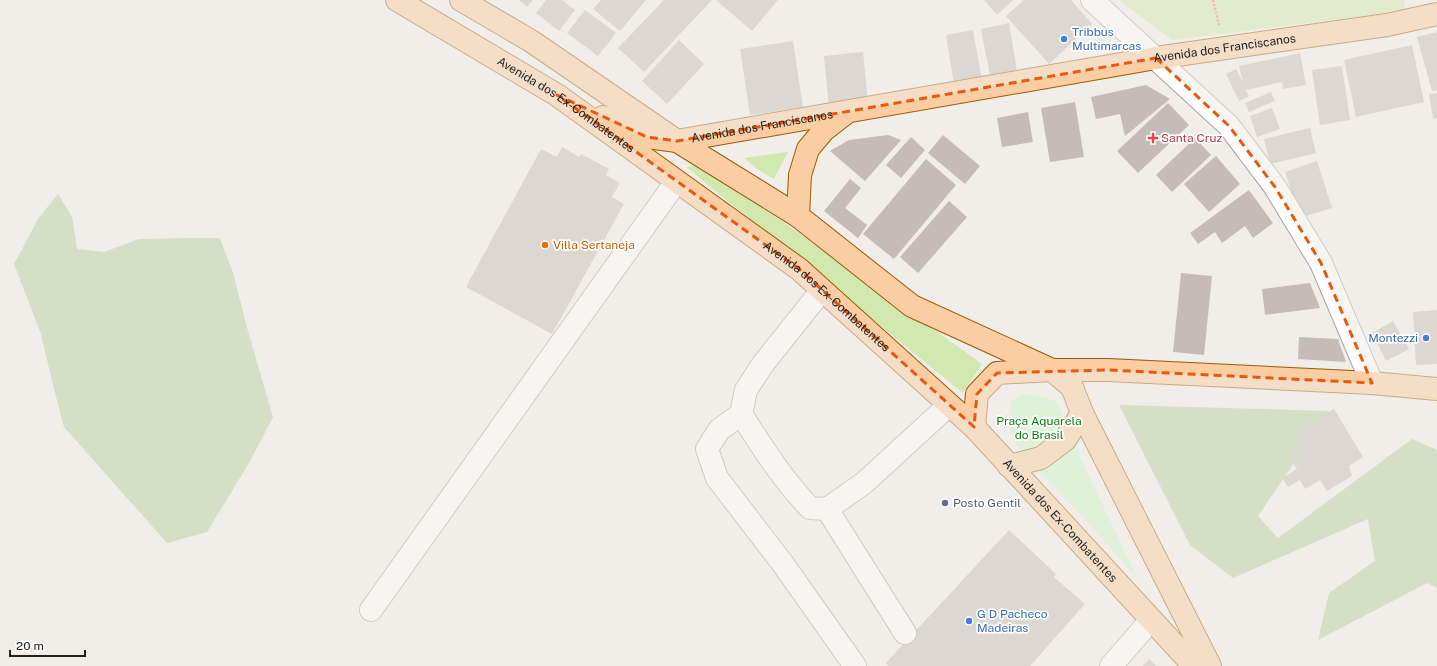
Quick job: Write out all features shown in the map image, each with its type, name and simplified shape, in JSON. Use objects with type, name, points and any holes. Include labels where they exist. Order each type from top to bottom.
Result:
[{"type":"main road","name":"Avenida dos Ex-Combatentes","points":[[398,0],[557,95],[799,269],[974,427],[1194,666]]},
{"type":"main road","points":[[461,0],[531,41],[677,141],[798,216],[912,306],[1052,370],[1072,387],[1082,413],[1210,666]]},
{"type":"main road","name":"Avenida dos Franciscanos","points":[[677,141],[1156,58],[1387,25],[1437,14]]},
{"type":"main road","points":[[557,95],[647,137],[677,141]]},
{"type":"main road","name":"Avenida dos Franciscanos","points":[[798,216],[800,175],[808,149],[824,130],[847,112]]},
{"type":"main road","points":[[974,427],[977,394],[997,373],[1052,370],[1116,370],[1372,383],[1437,390]]},
{"type":"main road","points":[[1009,466],[1041,458],[1065,440],[1082,413]]},
{"type":"street","points":[[1092,0],[1229,126],[1275,187],[1320,263],[1372,383]]},
{"type":"street","points":[[371,610],[676,182]]},
{"type":"street","points":[[822,290],[763,364],[746,390],[741,414],[720,430],[707,449],[718,478],[783,564],[855,666]]},
{"type":"street","points":[[741,414],[795,493],[810,508],[827,509],[864,483],[949,405]]},
{"type":"street","points":[[827,509],[905,633]]},
{"type":"street","points":[[1111,666],[1151,620]]},
{"type":"highlighted area","points":[[1156,58],[1229,126],[1275,187],[1321,263],[1372,383],[1108,370],[997,373],[977,394],[974,427],[799,269],[557,95],[647,137],[677,141]]},
{"type":"green space","points":[[1119,0],[1404,0],[1405,11],[1172,40]]},
{"type":"green space","points":[[788,152],[774,179],[757,169],[744,158]]},
{"type":"green space","points":[[702,164],[982,364],[963,393],[686,167]]},
{"type":"green space","points":[[58,194],[72,217],[77,249],[104,252],[139,239],[220,238],[233,273],[273,417],[249,463],[207,532],[167,543],[64,427],[41,334],[14,264],[38,219]]},
{"type":"green space","name":"Praça Aquarela do Brasil","points":[[1023,394],[1037,395],[1057,402],[1081,459],[1137,578],[1056,488],[1030,462],[1015,442],[1009,427],[1010,411],[1012,400]]},
{"type":"green space","points":[[1119,405],[1329,411],[1258,516],[1278,538],[1412,439],[1437,450],[1437,588],[1427,583],[1318,640],[1329,593],[1375,561],[1368,519],[1233,578],[1190,545]]},
{"type":"building","points":[[519,0],[533,0],[527,7]]},
{"type":"building","points":[[546,0],[562,0],[575,10],[559,31],[536,13]]},
{"type":"building","points":[[601,0],[646,0],[620,31],[593,9]]},
{"type":"building","points":[[664,0],[712,0],[644,72],[618,48]]},
{"type":"building","points":[[716,0],[778,0],[752,31]]},
{"type":"building","points":[[984,0],[1013,0],[997,15]]},
{"type":"building","points":[[1024,0],[1071,0],[1092,24],[1049,64],[1006,16]]},
{"type":"building","points":[[585,10],[616,33],[598,56],[567,33]]},
{"type":"building","points":[[1009,23],[1017,71],[990,76],[981,29]]},
{"type":"building","points":[[973,30],[982,80],[954,85],[946,35]]},
{"type":"building","points":[[1437,32],[1437,90],[1432,91],[1417,37]]},
{"type":"building","points":[[679,40],[704,64],[667,104],[642,81]]},
{"type":"building","points":[[793,41],[803,107],[750,115],[740,49]]},
{"type":"building","points":[[1412,45],[1424,102],[1356,117],[1344,60]]},
{"type":"building","points":[[863,52],[868,102],[829,107],[824,56]]},
{"type":"building","points":[[1300,53],[1306,85],[1283,89],[1282,82],[1246,90],[1249,96],[1239,101],[1226,74],[1236,69],[1243,83],[1239,66]]},
{"type":"building","points":[[1342,66],[1350,120],[1320,125],[1312,70]]},
{"type":"building","points":[[1146,85],[1170,99],[1125,136],[1120,114],[1096,119],[1091,97]]},
{"type":"building","points":[[1271,92],[1275,101],[1249,112],[1245,103]]},
{"type":"building","points":[[1437,93],[1437,118],[1433,119],[1429,94]]},
{"type":"building","points":[[1075,102],[1084,157],[1050,162],[1041,108]]},
{"type":"building","name":"Santa Cruz","points":[[1168,103],[1189,125],[1138,173],[1117,151]]},
{"type":"building","points":[[1272,108],[1280,129],[1257,137],[1250,116]]},
{"type":"building","points":[[1028,112],[1033,142],[1002,147],[997,118]]},
{"type":"building","points":[[1310,128],[1316,153],[1270,164],[1264,139]]},
{"type":"building","points":[[888,135],[901,140],[865,181],[830,151],[849,140]]},
{"type":"building","points":[[943,135],[980,166],[965,184],[928,153]]},
{"type":"building","points":[[911,137],[925,150],[901,178],[886,165]]},
{"type":"building","points":[[1195,138],[1211,155],[1172,192],[1156,175]]},
{"type":"building","name":"Villa Sertaneja","points":[[562,147],[579,157],[581,154],[609,169],[606,175],[620,183],[612,197],[624,204],[552,334],[466,287],[541,149],[557,157]]},
{"type":"building","points":[[1216,156],[1240,184],[1209,212],[1184,184]]},
{"type":"building","points":[[926,159],[956,185],[894,259],[863,234]]},
{"type":"building","points":[[1317,161],[1332,208],[1300,218],[1285,172]]},
{"type":"building","points":[[850,179],[861,188],[845,208],[867,225],[858,238],[824,211]]},
{"type":"building","points":[[1249,190],[1273,223],[1253,238],[1245,226],[1222,243],[1215,232],[1198,244],[1190,233]]},
{"type":"building","points":[[949,201],[967,217],[918,273],[900,257]]},
{"type":"building","points":[[1181,273],[1212,276],[1204,355],[1173,352]]},
{"type":"building","points":[[1310,283],[1320,308],[1265,315],[1262,289]]},
{"type":"building","name":"Montezzi","points":[[1437,310],[1437,364],[1416,365],[1413,312]]},
{"type":"building","points":[[1393,321],[1409,349],[1386,361],[1372,333]]},
{"type":"building","points":[[1299,337],[1338,339],[1346,362],[1298,359]]},
{"type":"building","points":[[1334,409],[1363,457],[1349,466],[1352,476],[1327,491],[1320,480],[1305,489],[1300,480],[1288,487],[1282,478],[1297,469],[1291,459],[1300,454],[1293,441],[1301,437],[1297,431]]},
{"type":"building","name":"G D Pacheco Madeiras","points":[[1009,530],[1056,574],[1054,577],[1085,604],[1030,666],[888,666],[886,663]]},
{"type":"building","points":[[1149,659],[1156,666],[1143,666]]},
{"type":"place","name":"Tribbus Multimarcas","points":[[1064,39]]},
{"type":"place","name":"Santa Cruz","points":[[1153,138]]},
{"type":"place","name":"Villa Sertaneja","points":[[545,245]]},
{"type":"place","name":"Montezzi","points":[[1426,338]]},
{"type":"place","name":"Posto Gentil","points":[[945,503]]},
{"type":"place","name":"G D Pacheco Madeiras","points":[[969,621]]}]
